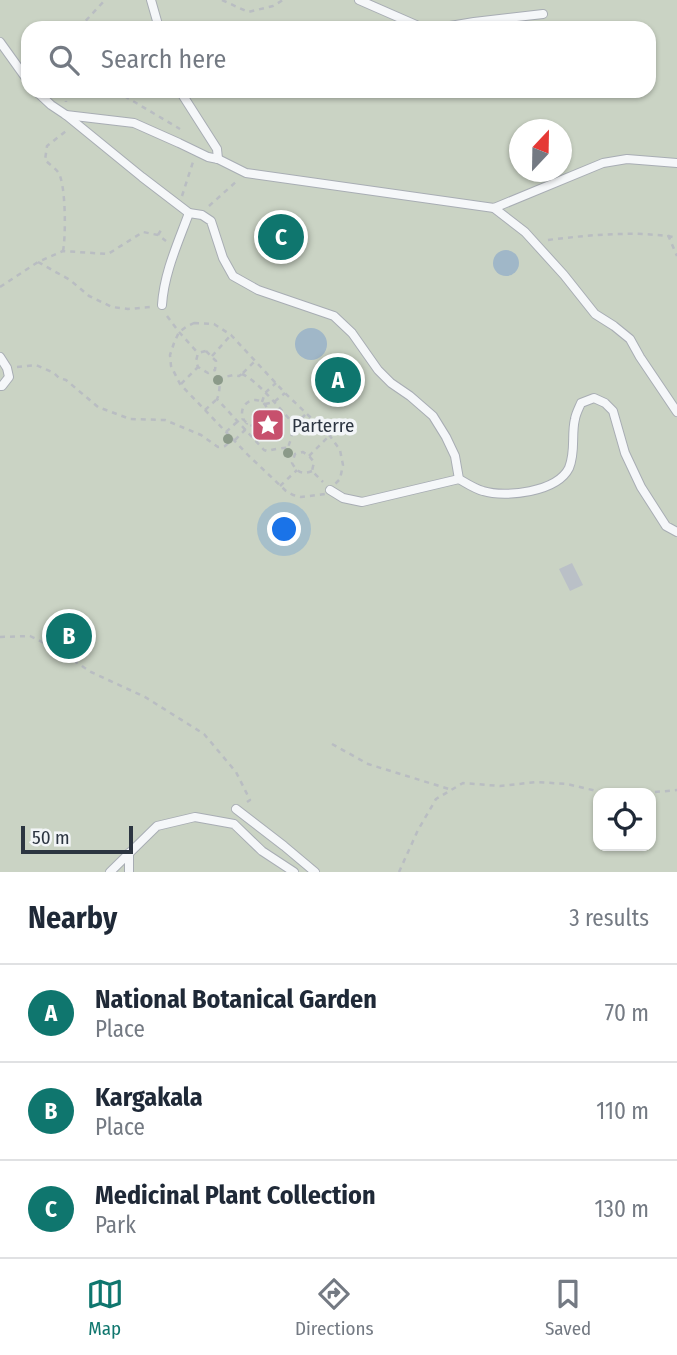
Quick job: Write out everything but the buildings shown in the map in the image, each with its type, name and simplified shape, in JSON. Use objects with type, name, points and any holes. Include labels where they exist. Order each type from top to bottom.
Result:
[{"type":"lane","points":[[151,0],[157,21]]},
{"type":"lane","points":[[359,0],[407,21]]},
{"type":"lane","points":[[483,21],[543,14]]},
{"type":"lane","points":[[0,42],[21,71]]},
{"type":"lane","points":[[44,98],[179,206],[189,213],[202,215],[211,222],[223,258],[233,276],[258,290],[334,316],[352,332],[385,377],[433,416],[456,456],[458,479]]},
{"type":"lane","points":[[184,98],[217,149],[218,159]]},
{"type":"lane","points":[[66,115],[134,124],[246,173],[494,208],[534,241],[595,314],[630,339],[677,412]]},
{"type":"lane","points":[[494,208],[603,163],[626,159],[677,163]]},
{"type":"lane","points":[[162,305],[163,291],[189,213]]},
{"type":"lane","points":[[0,357],[9,377],[0,386]]},
{"type":"lane","points":[[330,490],[343,498],[362,502],[458,479],[481,491],[504,495],[538,489],[555,482],[568,469],[573,456],[575,419],[581,403],[594,398],[613,411],[625,453],[640,487],[666,526],[677,532]]},
{"type":"lane","points":[[236,809],[315,872]]},
{"type":"lane","points":[[110,872],[157,826],[195,817],[234,824],[262,851],[294,872]]},
{"type":"lane","points":[[129,853],[129,872]]},
{"type":"path","points":[[86,21],[105,0]]},
{"type":"path","points":[[222,0],[248,12],[273,6],[283,0]]},
{"type":"path","points":[[128,98],[184,132]]},
{"type":"path","points":[[63,251],[66,237],[60,173],[45,160],[47,146],[70,129],[66,115]]},
{"type":"path","points":[[179,206],[196,151]]},
{"type":"path","points":[[202,215],[210,204],[246,173]]},
{"type":"path","points":[[158,234],[163,227]]},
{"type":"path","points":[[0,288],[38,262],[63,251],[108,254],[143,232],[158,234],[176,249]]},
{"type":"path","points":[[534,241],[601,234],[668,235],[677,238]]},
{"type":"path","points":[[668,235],[677,256]]},
{"type":"path","points":[[38,262],[70,280],[89,296],[112,307],[128,309],[162,305],[170,321],[198,354]]},
{"type":"path","points":[[194,323],[204,323],[214,324],[231,335],[330,436],[340,450],[343,465],[341,479],[325,494],[302,497],[293,495],[280,486],[180,384],[171,366],[170,355],[179,332],[194,323]]},
{"type":"path","points":[[212,356],[231,335]]},
{"type":"path","points":[[205,410],[217,399],[221,378],[215,370],[216,361],[212,356],[206,351],[198,354],[195,361],[198,366],[208,373],[215,370]]},
{"type":"path","points":[[221,378],[239,376],[255,361]]},
{"type":"path","points":[[7,368],[36,365],[65,380],[98,407],[130,419],[165,420],[201,435],[218,447],[225,446],[234,439],[247,423]]},
{"type":"path","points":[[180,384],[198,366]]},
{"type":"path","points":[[242,374],[265,393],[293,425]]},
{"type":"path","points":[[276,383],[265,393],[263,403],[268,413],[265,421],[258,425],[247,423],[242,411],[246,403],[254,400],[263,403],[274,402],[285,393]]},
{"type":"path","points":[[217,399],[264,450],[286,447],[295,454]]},
{"type":"path","points":[[289,448],[292,438],[290,430],[306,414]]},
{"type":"path","points":[[226,432],[244,419]]},
{"type":"path","points":[[309,456],[330,436]]},
{"type":"path","points":[[295,454],[303,452],[309,456],[314,462],[312,471]]},
{"type":"path","points":[[295,454],[292,463],[298,470],[306,474],[312,471]]},
{"type":"path","points":[[280,486],[298,470]]},
{"type":"path","points":[[312,471],[330,490]]},
{"type":"path","points":[[0,637],[30,636],[91,672],[145,697],[204,734],[236,772],[250,800],[236,809]]},
{"type":"path","points":[[332,744],[368,764],[451,790]]},
{"type":"path","points":[[399,872],[436,799],[463,783],[500,786],[537,782],[567,784],[593,790]]},
{"type":"path","points":[[656,792],[677,790]]},
{"type":"green space","points":[[0,0],[677,0],[677,872],[0,872]]},
{"type":"water","points":[[506,250],[516,253],[519,263],[516,273],[506,276],[496,273],[493,263],[496,253]]},
{"type":"water","points":[[311,328],[322,333],[327,344],[322,355],[311,360],[300,355],[295,344],[300,333]]},
{"type":"place","name":"Medicinal Plant Collection","points":[[281,237]]},
{"type":"place","name":"National Botanical Garden","points":[[338,380]]},
{"type":"place","name":"Parterre","points":[[268,425]]},
{"type":"place","name":"Kargakala","points":[[69,636]]}]
